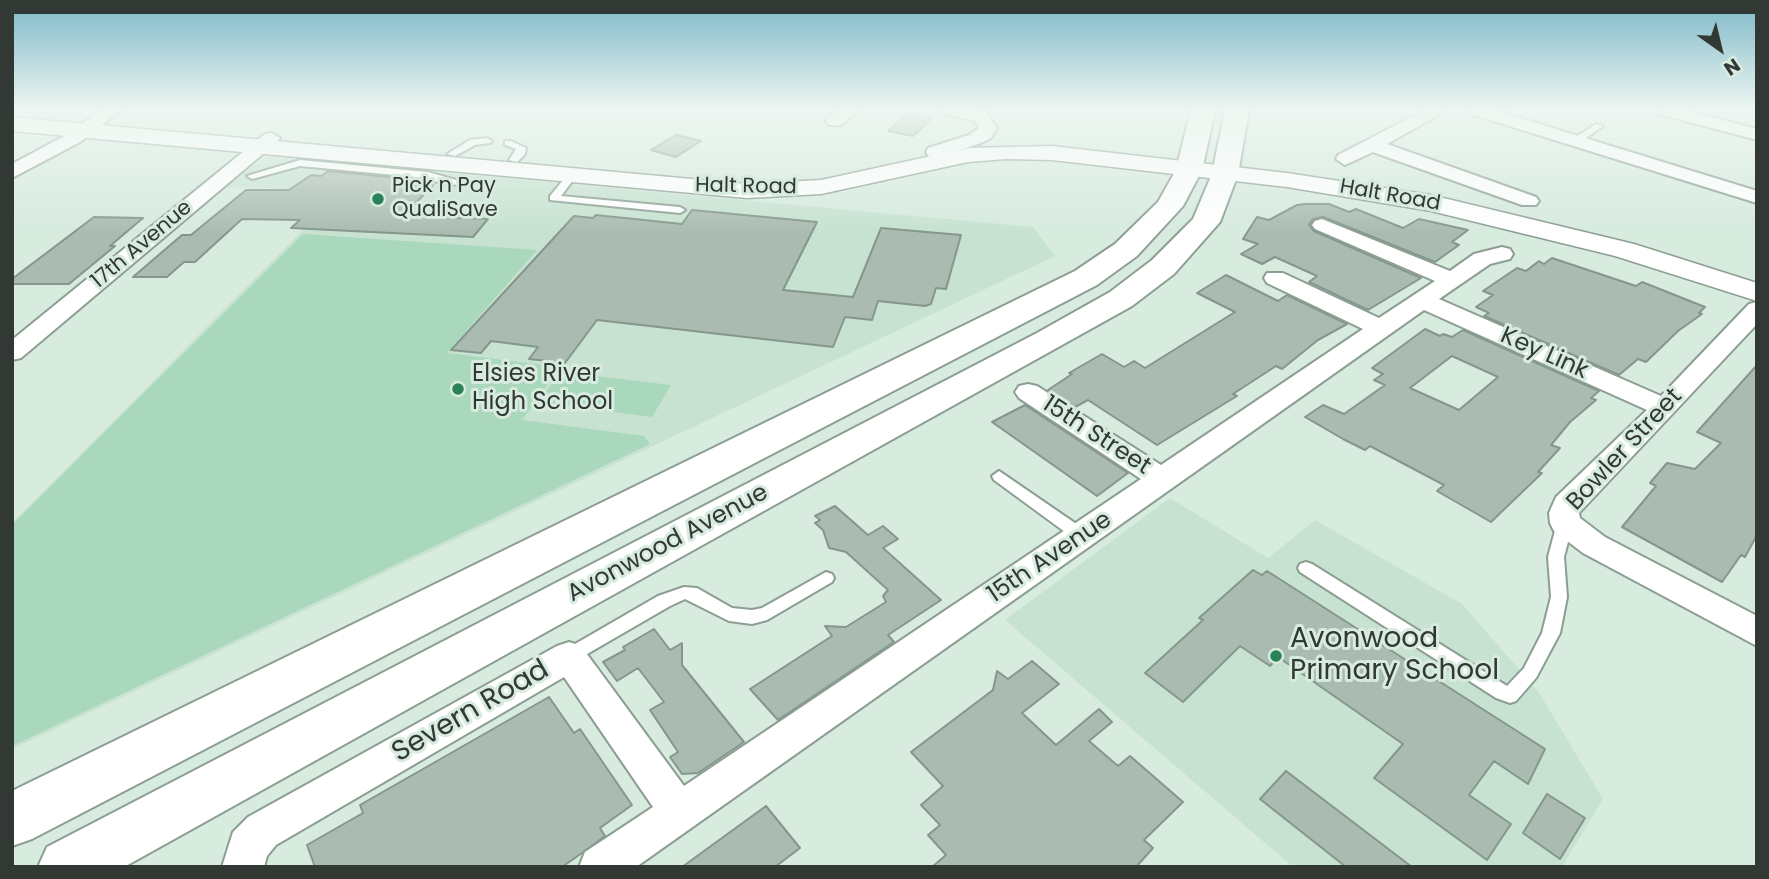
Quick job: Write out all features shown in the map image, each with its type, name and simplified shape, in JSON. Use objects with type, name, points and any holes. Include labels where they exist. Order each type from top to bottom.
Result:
[{"type":"main road","points":[[1207,151],[1209,165]]},
{"type":"main road","points":[[1209,165],[1216,151]]},
{"type":"main road","name":"Avonwood Avenue","points":[[12,820],[1086,278],[1126,250],[1158,219],[1177,194],[1209,165]]},
{"type":"main road","name":"Avonwood Avenue","points":[[67,867],[1121,299],[1163,267],[1206,222],[1209,165]]},
{"type":"street","points":[[12,172],[47,151]]},
{"type":"street","name":"17th Avenue","points":[[12,352],[256,151]]},
{"type":"street","name":"Halt Road","points":[[317,151],[462,177],[572,175],[772,191],[821,187],[950,159],[1006,152],[1209,165],[1367,181],[1480,204],[1621,239],[1757,281]]},
{"type":"street","name":"Halt Road","points":[[406,151],[452,154],[511,152],[719,178],[779,179],[839,173],[941,151]]},
{"type":"street","name":"Halt Road","points":[[1109,151],[1209,165],[1477,212],[1624,250],[1757,292]]},
{"type":"street","points":[[1345,159],[1360,151]]},
{"type":"street","points":[[1388,151],[1529,201]]},
{"type":"street","points":[[1608,151],[1757,197]]},
{"type":"street","points":[[1322,225],[1452,280]]},
{"type":"street","name":"15th Avenue","points":[[600,867],[1482,259],[1502,254]]},
{"type":"street","points":[[1275,278],[1383,329]]},
{"type":"street","name":"Key Link","points":[[1423,301],[1665,408]]},
{"type":"street","name":"Bowler Street","points":[[1751,322],[1567,505],[1565,523],[1594,545],[1757,632]]},
{"type":"street","name":"15th Street","points":[[1028,392],[1164,480]]},
{"type":"street","name":"Severn Road","points":[[245,856],[262,831],[569,656],[679,811]]},
{"type":"lane","points":[[452,154],[457,151]]},
{"type":"lane","points":[[252,176],[300,163],[428,175],[445,181],[462,177]]},
{"type":"lane","points":[[572,175],[555,198],[680,210]]},
{"type":"lane","points":[[999,476],[1082,536]]},
{"type":"lane","points":[[1306,568],[1510,695],[1530,673],[1551,633],[1559,597],[1556,556],[1565,523]]},
{"type":"lane","points":[[569,656],[664,601],[684,593],[691,593],[729,614],[752,617],[767,613],[826,578]]},
{"type":"shaded area","name":"Elsies River High School","points":[[266,156],[1033,227],[1055,256],[12,749],[12,523],[302,231],[348,190],[227,187]]},
{"type":"shaded area","name":"Avonwood Primary School","points":[[1170,498],[1268,558],[1315,520],[1462,604],[1538,691],[1603,799],[1562,867],[1293,867],[1005,620]]},
{"type":"green space","name":"Elsies River High School","points":[[303,234],[537,250],[447,353],[560,367],[522,420],[644,436],[650,444],[12,746],[12,525]]},
{"type":"green space","points":[[561,372],[671,385],[652,417],[538,402]]},
{"type":"building","points":[[655,151],[685,151],[676,157]]},
{"type":"building","points":[[328,171],[420,180],[414,185],[433,185],[407,212],[415,212],[412,216],[488,219],[473,237],[291,228],[300,220],[242,219],[195,262],[184,262],[167,277],[133,277],[182,235],[191,235],[246,190],[289,190],[311,175],[321,176]]},
{"type":"building","points":[[1329,204],[1349,212],[1356,209],[1403,228],[1419,219],[1468,230],[1452,242],[1459,245],[1435,262],[1323,217],[1313,219],[1309,225],[1314,231],[1421,278],[1368,310],[1309,282],[1317,276],[1275,257],[1262,264],[1241,254],[1258,244],[1243,239],[1257,217],[1269,220],[1297,205]]},
{"type":"building","points":[[692,210],[817,222],[783,290],[853,297],[881,228],[961,235],[946,289],[936,288],[931,304],[925,306],[878,301],[872,320],[845,317],[833,347],[597,320],[565,363],[529,359],[538,347],[491,341],[481,353],[451,350],[574,216],[593,218],[596,215],[682,224]]},
{"type":"building","points":[[94,217],[143,218],[110,246],[115,246],[69,284],[12,284],[12,279]]},
{"type":"building","points":[[1552,258],[1636,286],[1642,282],[1705,307],[1699,313],[1702,314],[1678,331],[1646,362],[1638,359],[1619,375],[1484,316],[1489,313],[1476,307],[1493,295],[1483,291],[1517,268],[1526,271],[1539,261],[1544,264]]},
{"type":"building","points":[[1226,275],[1278,301],[1287,295],[1347,324],[1318,340],[1282,369],[1276,366],[1233,394],[1237,396],[1157,445],[1088,400],[1075,407],[1048,390],[1072,374],[1069,373],[1102,354],[1124,367],[1134,361],[1145,368],[1235,312],[1197,293]]},
{"type":"building","points":[[1425,329],[1440,336],[1443,334],[1452,337],[1463,330],[1599,391],[1591,398],[1596,400],[1570,422],[1551,445],[1560,448],[1538,472],[1542,473],[1491,522],[1437,491],[1444,485],[1370,446],[1365,450],[1305,417],[1323,405],[1344,414],[1385,385],[1374,380],[1383,374],[1372,368]],"holes":[[[1452,356],[1498,377],[1459,410],[1410,388]]]},
{"type":"building","points":[[1757,365],[1757,535],[1745,557],[1741,555],[1722,582],[1622,527],[1656,486],[1650,483],[1667,463],[1695,469],[1721,443],[1697,432]]},
{"type":"building","points":[[1025,405],[1128,473],[1097,496],[992,422]]},
{"type":"building","points":[[835,506],[868,535],[883,526],[898,539],[883,548],[941,600],[888,635],[894,642],[778,720],[750,689],[832,636],[825,626],[846,627],[886,602],[883,596],[888,590],[846,552],[829,548],[823,530],[815,523],[820,520],[815,516]]},
{"type":"building","points":[[1253,570],[1262,575],[1267,571],[1545,749],[1528,784],[1494,761],[1469,795],[1511,824],[1487,860],[1374,778],[1403,744],[1278,657],[1270,666],[1240,646],[1183,702],[1145,673],[1203,620],[1199,618]]},
{"type":"building","points":[[654,629],[670,650],[682,643],[682,665],[744,742],[698,773],[682,774],[670,757],[678,752],[650,710],[664,702],[638,668],[617,681],[603,662]]},
{"type":"building","points":[[1032,661],[1059,684],[1022,713],[1056,745],[1099,709],[1112,722],[1089,741],[1118,766],[1130,756],[1183,802],[1144,840],[1153,848],[1136,867],[932,867],[946,855],[928,835],[940,825],[921,805],[943,786],[911,752],[993,690],[997,671],[1008,679]]},
{"type":"building","points":[[549,697],[574,733],[580,729],[632,805],[600,828],[605,836],[582,853],[562,867],[315,867],[307,845],[363,813],[360,805]]},
{"type":"building","points":[[1286,771],[1412,867],[1346,867],[1260,799]]},
{"type":"building","points":[[1547,794],[1585,818],[1560,859],[1523,833]]},
{"type":"building","points":[[766,806],[800,848],[775,867],[682,867]]},
{"type":"place","name":"Pick n Pay QualiSave","points":[[378,199]]},
{"type":"place","name":"Elsies River High School","points":[[458,389]]},
{"type":"place","name":"Avonwood Primary School","points":[[1276,656]]}]
